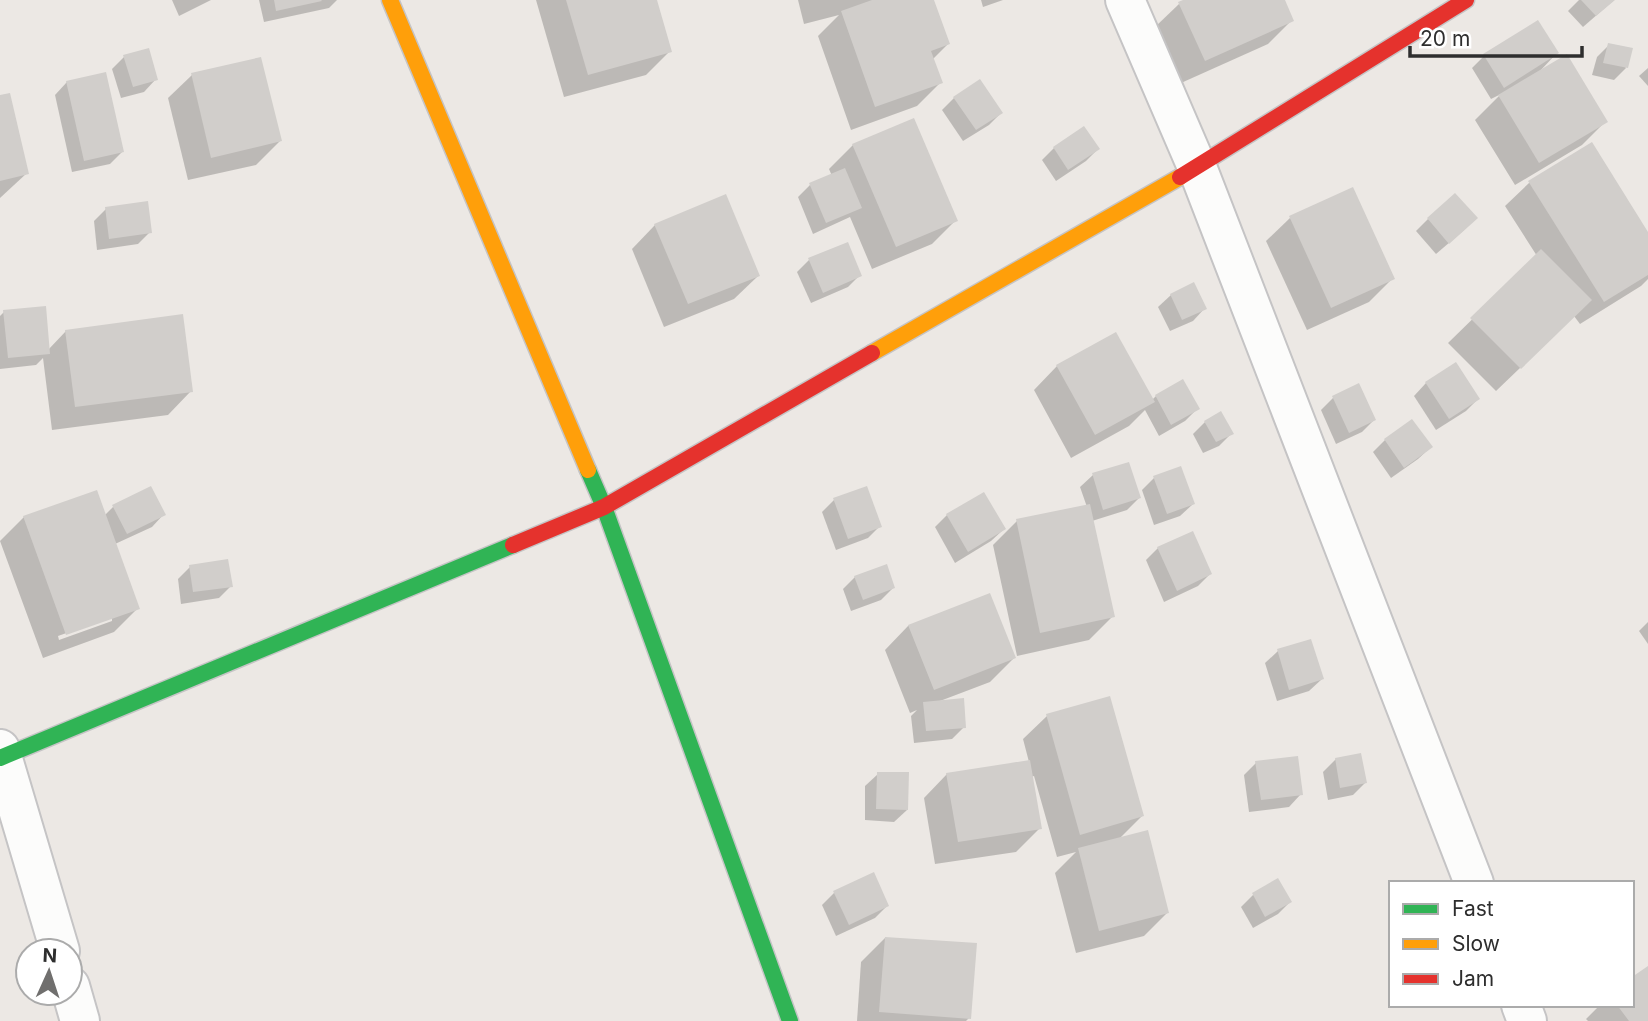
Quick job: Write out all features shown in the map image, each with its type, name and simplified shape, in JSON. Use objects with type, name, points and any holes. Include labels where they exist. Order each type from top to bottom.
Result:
[{"type":"street","points":[[390,0],[604,507],[790,1021]]},
{"type":"street","points":[[1125,0],[1197,167],[1473,881]]},
{"type":"street","points":[[56,937],[1,754],[604,507],[1197,167],[1466,0]]},
{"type":"building","points":[[274,0],[321,0],[322,1],[276,11]]},
{"type":"building","points":[[566,0],[657,0],[672,52],[588,75]]},
{"type":"building","points":[[872,0],[934,0],[950,44],[931,51],[943,83],[875,107],[841,11]]},
{"type":"building","points":[[1285,0],[1294,21],[1205,61],[1178,2]]},
{"type":"building","points":[[1581,0],[1615,0],[1596,16]]},
{"type":"building","points":[[1538,20],[1559,53],[1504,88],[1483,54]]},
{"type":"building","points":[[1608,43],[1633,48],[1628,68],[1603,63]]},
{"type":"building","points":[[149,48],[158,80],[133,87],[123,55]]},
{"type":"building","points":[[1567,54],[1608,122],[1539,163],[1498,95]]},
{"type":"building","points":[[261,57],[282,141],[211,158],[191,73]]},
{"type":"building","points":[[106,72],[124,152],[84,161],[66,81]]},
{"type":"building","points":[[980,79],[1003,113],[976,130],[953,97]]},
{"type":"building","points":[[10,93],[29,174],[0,181],[0,95]]},
{"type":"building","points":[[914,118],[958,221],[896,247],[852,144]]},
{"type":"building","points":[[1084,126],[1100,149],[1068,170],[1053,147]]},
{"type":"building","points":[[1592,142],[1648,232],[1648,275],[1604,302],[1528,181]]},
{"type":"building","points":[[845,168],[862,208],[826,223],[809,183]]},
{"type":"building","points":[[1353,187],[1395,279],[1331,308],[1289,216]]},
{"type":"building","points":[[1455,193],[1478,218],[1449,244],[1427,218]]},
{"type":"building","points":[[726,194],[760,276],[688,304],[654,224]]},
{"type":"building","points":[[148,201],[152,233],[109,239],[105,207]]},
{"type":"building","points":[[848,242],[862,276],[823,293],[808,258]]},
{"type":"building","points":[[1541,249],[1592,300],[1521,369],[1470,318]]},
{"type":"building","points":[[1194,282],[1207,309],[1182,320],[1170,294]]},
{"type":"building","points":[[46,306],[50,354],[8,358],[3,310]]},
{"type":"building","points":[[183,314],[193,392],[75,407],[65,330]]},
{"type":"building","points":[[1116,332],[1155,402],[1095,435],[1056,365]]},
{"type":"building","points":[[1456,362],[1480,399],[1449,419],[1425,382]]},
{"type":"building","points":[[1183,379],[1200,409],[1171,425],[1155,395]]},
{"type":"building","points":[[1359,383],[1376,420],[1349,433],[1332,396]]},
{"type":"building","points":[[1221,411],[1234,434],[1216,442],[1204,421]]},
{"type":"building","points":[[1412,419],[1433,447],[1404,468],[1384,439]]},
{"type":"building","points":[[1129,462],[1141,498],[1103,510],[1092,473]]},
{"type":"building","points":[[1181,466],[1195,504],[1167,514],[1153,476]]},
{"type":"building","points":[[151,486],[166,515],[127,534],[112,505]]},
{"type":"building","points":[[867,486],[882,527],[848,539],[833,498]]},
{"type":"building","points":[[97,490],[140,609],[66,635],[23,516]]},
{"type":"building","points":[[984,492],[1006,529],[968,552],[946,514]]},
{"type":"building","points":[[1090,504],[1115,617],[1040,633],[1016,519]]},
{"type":"building","points":[[1193,531],[1212,574],[1177,591],[1157,547]]},
{"type":"building","points":[[228,559],[233,587],[193,592],[189,565]]},
{"type":"building","points":[[887,564],[895,588],[863,600],[854,576]]},
{"type":"building","points":[[990,593],[1016,658],[934,690],[908,625]]},
{"type":"building","points":[[1311,639],[1324,679],[1289,690],[1277,649]]},
{"type":"building","points":[[1110,696],[1144,816],[1080,835],[1046,714]]},
{"type":"building","points":[[964,698],[966,728],[926,731],[923,702]]},
{"type":"building","points":[[1361,753],[1367,783],[1340,788],[1335,758]]},
{"type":"building","points":[[1298,756],[1303,795],[1261,800],[1255,761]]},
{"type":"building","points":[[1030,760],[1042,829],[958,842],[946,773]]},
{"type":"building","points":[[877,772],[909,772],[908,810],[876,809]]},
{"type":"building","points":[[1148,830],[1169,913],[1099,931],[1078,848]]},
{"type":"building","points":[[874,872],[889,906],[849,925],[833,891]]},
{"type":"building","points":[[1278,878],[1292,902],[1265,917],[1252,893]]},
{"type":"building","points":[[885,937],[977,943],[971,1019],[879,1012]]},
{"type":"building","points":[[1648,966],[1648,1021],[1629,1021],[1618,1007],[1634,1007],[1634,976]]},
{"type":"traffic: fast","points":[[588,470],[604,507],[790,1021]]},
{"type":"traffic: fast","points":[[0,758],[513,545]]},
{"type":"traffic: slow","points":[[390,0],[588,470]]},
{"type":"traffic: slow","points":[[872,353],[1180,177]]},
{"type":"traffic: jam","points":[[1180,177],[1466,0]]},
{"type":"traffic: jam","points":[[513,545],[604,507],[872,353]]}]
